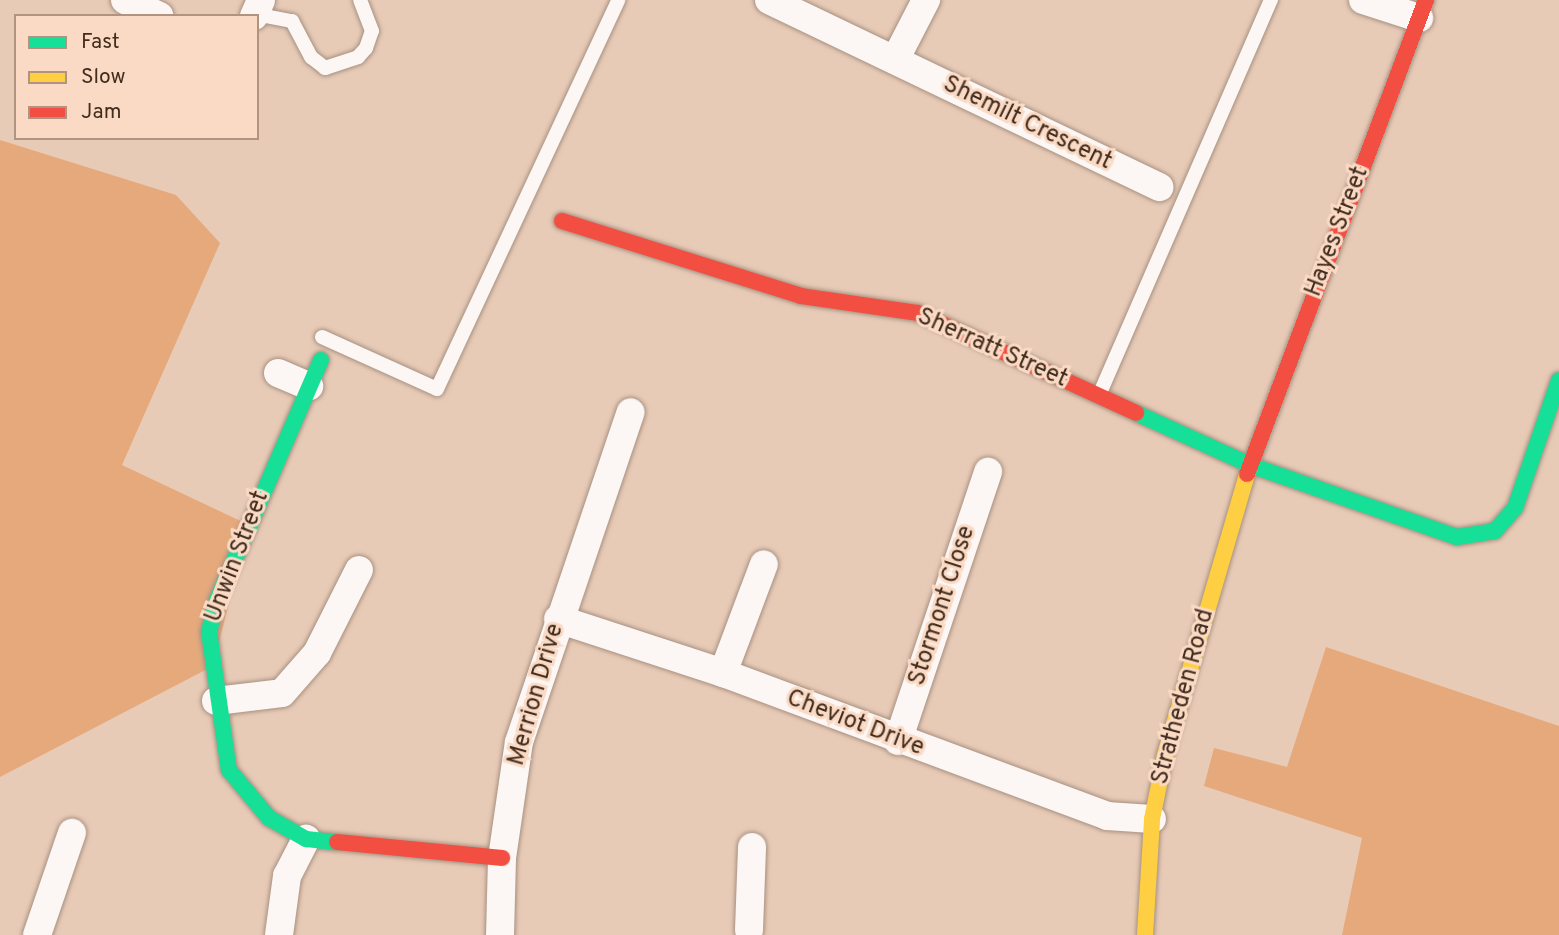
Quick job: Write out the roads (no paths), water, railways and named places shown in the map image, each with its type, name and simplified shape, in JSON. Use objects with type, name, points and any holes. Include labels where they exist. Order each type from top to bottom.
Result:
[{"type":"street","points":[[125,0],[155,14]]},
{"type":"street","name":"Shemilt Crescent","points":[[769,0],[1160,187]]},
{"type":"street","points":[[895,60],[926,0]]},
{"type":"street","points":[[1363,0],[1422,9]]},
{"type":"street","name":"Hayes Street","points":[[1250,465],[1422,9]]},
{"type":"street","name":"Sherratt Street","points":[[562,220],[801,296],[918,313],[1250,465],[1457,537],[1495,531],[1515,508],[1559,380]]},
{"type":"street","name":"Unwin Street","points":[[321,359],[216,600],[209,632],[216,701],[229,770],[269,818],[306,839],[502,858]]},
{"type":"street","points":[[278,373],[309,386]]},
{"type":"street","name":"Merrion Drive","points":[[500,935],[502,858],[519,742],[558,619],[602,458],[631,412]]},
{"type":"street","name":"Stratheden Road","points":[[1145,935],[1153,819],[1165,755],[1250,465]]},
{"type":"street","name":"Stormont Close","points":[[898,741],[987,471]]},
{"type":"street","points":[[723,673],[764,564]]},
{"type":"street","points":[[216,701],[282,693],[317,653],[359,570]]},
{"type":"street","name":"Cheviot Drive","points":[[558,619],[723,673],[898,741],[1107,816],[1153,819]]},
{"type":"street","points":[[37,935],[72,833]]},
{"type":"street","points":[[279,935],[286,876],[306,839]]},
{"type":"street","points":[[752,847],[754,933]]},
{"type":"lane","points":[[257,10],[292,21],[311,57],[325,68],[358,57],[366,48],[372,31],[360,0]]},
{"type":"lane","points":[[322,337],[437,389],[618,0]]},
{"type":"lane","points":[[1099,396],[1271,0]]}]
